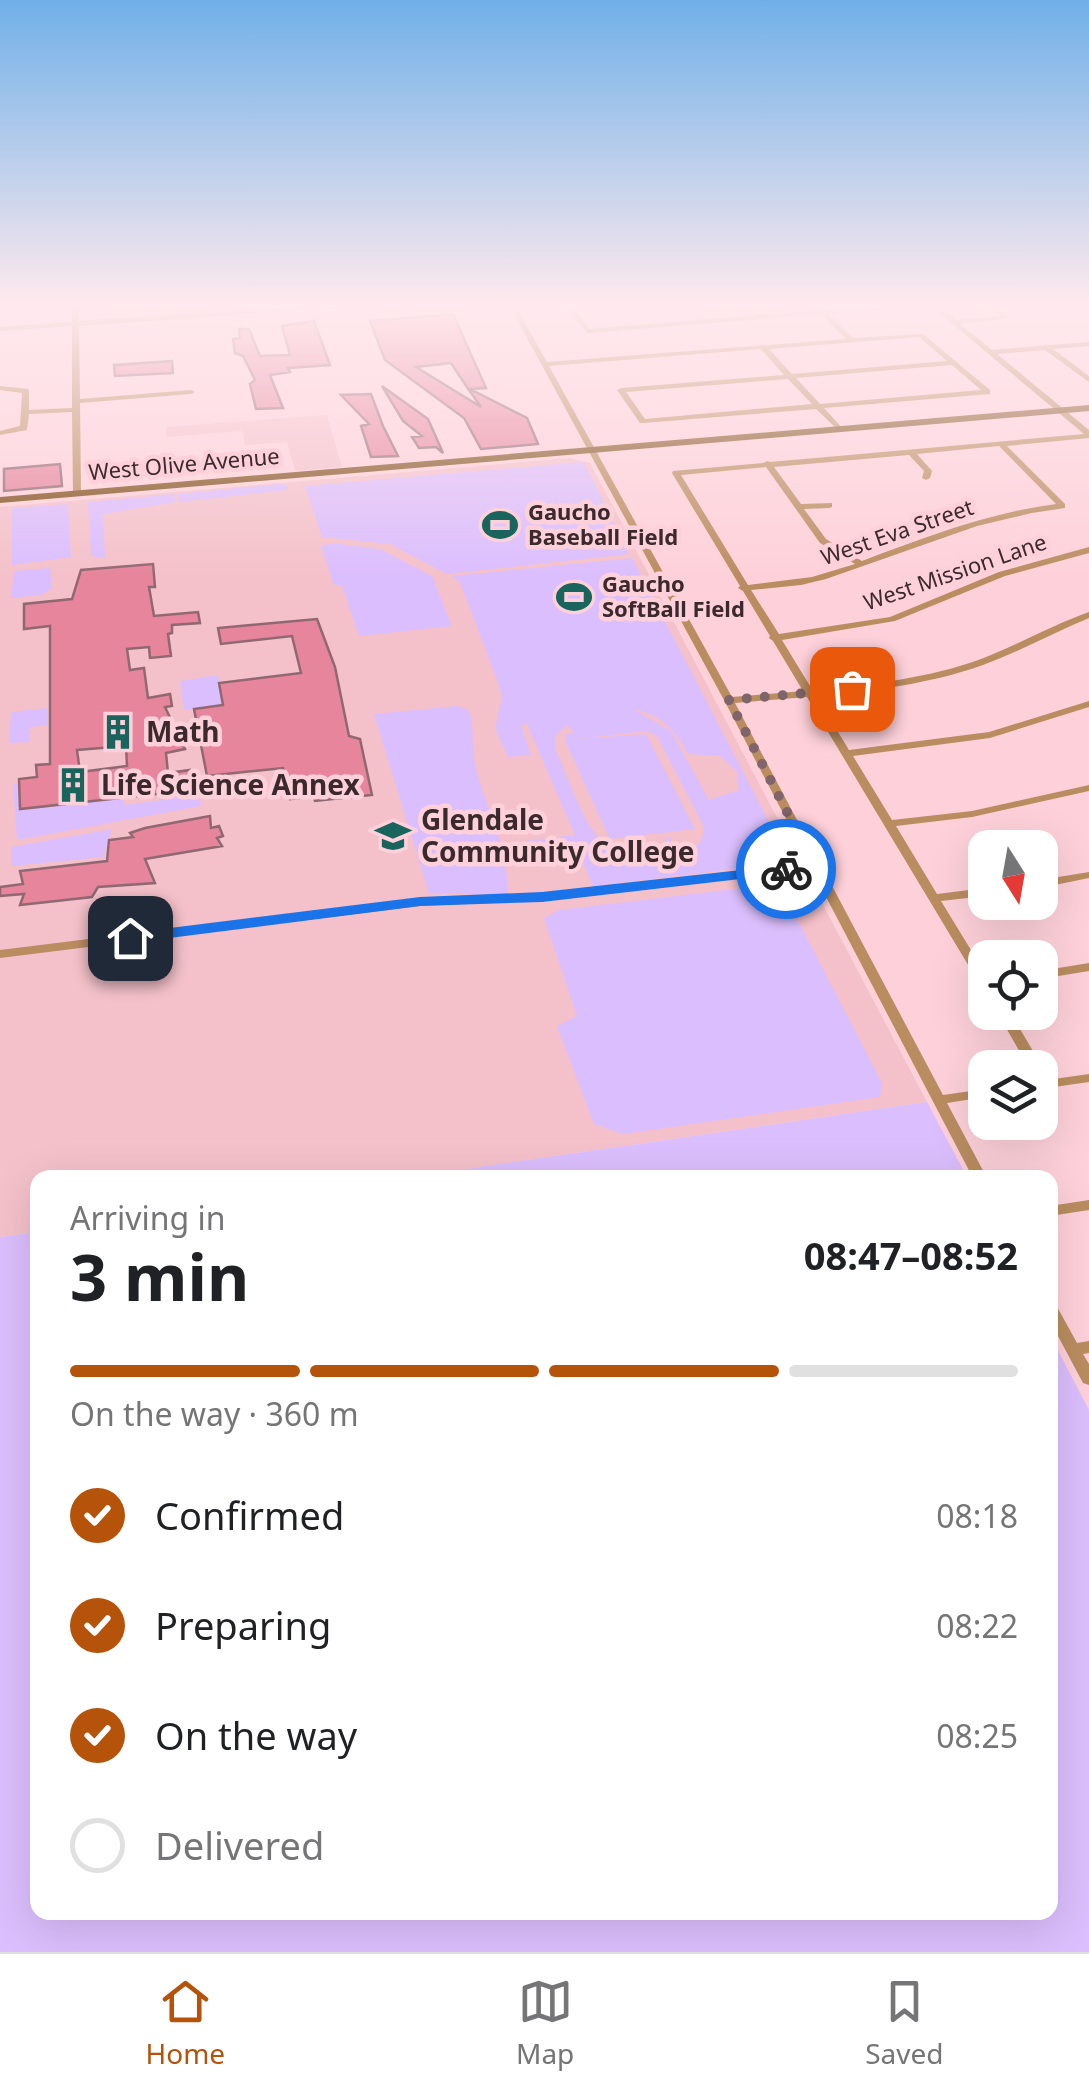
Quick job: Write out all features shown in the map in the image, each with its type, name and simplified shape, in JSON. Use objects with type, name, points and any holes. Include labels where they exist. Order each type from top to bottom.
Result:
[{"type":"main road","name":"West Olive Avenue","points":[[0,500],[1089,408]]},
{"type":"street","points":[[0,433],[21,430],[26,394]]},
{"type":"street","points":[[77,394],[77,494]]},
{"type":"street","points":[[26,412],[173,394]]},
{"type":"street","points":[[562,394],[729,700],[976,1170]]},
{"type":"street","points":[[624,394],[643,421],[962,394]]},
{"type":"street","points":[[807,394],[839,429]]},
{"type":"street","points":[[1044,394],[1089,435]]},
{"type":"street","points":[[968,955],[676,473],[1089,435]]},
{"type":"street","name":"West Eva Street","points":[[743,588],[810,580],[958,527],[1062,506],[1000,443]]},
{"type":"street","points":[[910,451],[928,471],[926,478]]},
{"type":"street","points":[[767,464],[824,542],[860,562]]},
{"type":"street","points":[[798,507],[829,504]]},
{"type":"street","name":"West Mission Lane","points":[[774,638],[892,619],[1002,574],[1089,550]]},
{"type":"street","points":[[729,700],[896,683],[962,668],[1089,615]]},
{"type":"street","points":[[845,754],[990,735],[1089,704]]},
{"type":"street","points":[[887,824],[972,814],[1089,788]]},
{"type":"street","points":[[0,954],[420,902],[542,897],[815,866]]},
{"type":"street","points":[[1058,881],[1089,876]]},
{"type":"street","points":[[933,898],[968,894]]},
{"type":"street","points":[[1058,971],[1089,967]]},
{"type":"street","points":[[1058,1078],[1089,1078]]},
{"type":"street","points":[[939,1100],[968,1096]]},
{"type":"street","points":[[1058,1210],[1089,1205]]},
{"type":"street","points":[[1058,1318],[1081,1348],[1089,1380]]},
{"type":"shaded area","points":[[327,415],[342,467],[295,471],[287,442],[245,445],[242,431],[166,437],[166,427]]},
{"type":"shaded area","name":"Glendale Community College","points":[[570,458],[590,463],[927,1102],[458,1170],[30,1170],[30,1233],[0,1237],[0,507]]},
{"type":"shaded area","points":[[584,462],[629,554],[447,574],[390,544],[322,537],[305,486]]},
{"type":"shaded area","points":[[287,485],[288,490],[179,502],[178,494]]},
{"type":"shaded area","points":[[174,494],[176,502],[103,514],[105,558],[91,556],[88,502]]},
{"type":"shaded area","points":[[68,504],[71,557],[12,565],[12,508]]},
{"type":"shaded area","points":[[333,543],[380,549],[432,576],[452,626],[359,636],[342,585],[334,585],[321,546]]},
{"type":"shaded area","points":[[632,558],[790,862],[593,886],[582,860],[534,866],[524,841],[575,835],[527,724],[521,725],[531,755],[508,757],[495,728],[502,698],[499,685],[460,582],[452,576]],"holes":[[[633,709],[666,724],[688,754],[720,756],[737,771],[739,790],[709,800],[671,731]],[[567,725],[574,733],[565,734],[566,743],[610,839],[695,829],[646,734],[577,739],[647,731],[657,736],[702,823],[703,835],[698,844],[678,856],[671,838],[664,839],[675,857],[648,861],[626,857],[608,847],[583,814],[555,748],[555,737]]]},
{"type":"shaded area","points":[[50,568],[52,588],[41,595],[11,598],[14,571]]},
{"type":"shaded area","points":[[218,675],[223,705],[184,710],[180,681]]},
{"type":"shaded area","points":[[457,706],[469,710],[479,781],[505,859],[507,893],[502,895],[429,893],[374,714]]},
{"type":"shaded area","points":[[48,708],[48,725],[30,727],[30,742],[9,743],[11,712]]},
{"type":"shaded area","points":[[13,783],[19,783],[20,809],[123,798],[125,805],[162,800],[163,793],[199,789],[201,806],[17,840]]},
{"type":"shaded area","points":[[112,829],[103,857],[11,866],[11,847]]},
{"type":"shaded area","points":[[751,887],[781,895],[792,909],[882,1083],[880,1097],[623,1134],[594,1124],[557,1026],[577,1016],[544,918],[559,910]]},
{"type":"shaded area","points":[[927,1102],[963,1170],[458,1170]]},
{"type":"shaded area","points":[[30,1233],[30,1920],[1058,1920],[1058,1350],[1089,1410],[1089,1952],[0,1952],[0,1237]]},
{"type":"building","points":[[252,394],[278,394],[283,408],[256,409]]},
{"type":"building","points":[[371,394],[398,456],[371,457],[361,426],[369,424],[341,395]]},
{"type":"building","points":[[387,394],[393,394],[428,419],[443,453],[436,447],[419,448],[412,437],[422,436],[403,421]]},
{"type":"building","points":[[431,394],[460,394],[481,407],[472,394],[480,394],[527,418],[538,444],[481,449],[464,418]]},
{"type":"building","points":[[60,464],[62,486],[4,491],[4,469]]},
{"type":"building","points":[[153,564],[155,587],[149,587],[154,616],[198,612],[200,623],[172,625],[172,633],[168,634],[171,656],[150,658],[149,647],[127,649],[130,670],[144,668],[148,698],[170,694],[172,706],[165,707],[185,749],[166,753],[168,773],[190,770],[193,790],[20,809],[19,779],[37,777],[36,765],[50,764],[50,626],[24,629],[24,604],[72,599],[81,570]],"holes":[[[126,746],[127,766],[80,772],[77,750]]]},
{"type":"building","points":[[317,619],[335,667],[349,736],[360,739],[372,795],[315,801],[314,796],[290,799],[283,768],[207,776],[194,709],[223,705],[219,683],[301,673],[292,636],[221,644],[218,628]]},
{"type":"building","points":[[210,816],[211,828],[219,826],[223,836],[217,838],[222,846],[145,859],[155,883],[98,887],[92,897],[20,905],[24,894],[0,896],[0,887],[23,884],[20,871],[107,861],[109,840],[133,837],[130,833],[145,828]]},
{"type":"way so far","points":[[786,869],[815,866],[729,700],[852,689]]},
{"type":"place","name":"Gaucho Baseball Field","points":[[500,525]]},
{"type":"place","name":"Gaucho SoftBall Field","points":[[574,597]]},
{"type":"place","name":"Math","points":[[118,732]]},
{"type":"place","name":"Life Science Annex","points":[[73,785]]},
{"type":"place","name":"Glendale Community College","points":[[393,836]]},
{"type":"route","points":[[130,938],[420,902],[542,897],[786,869]]}]
